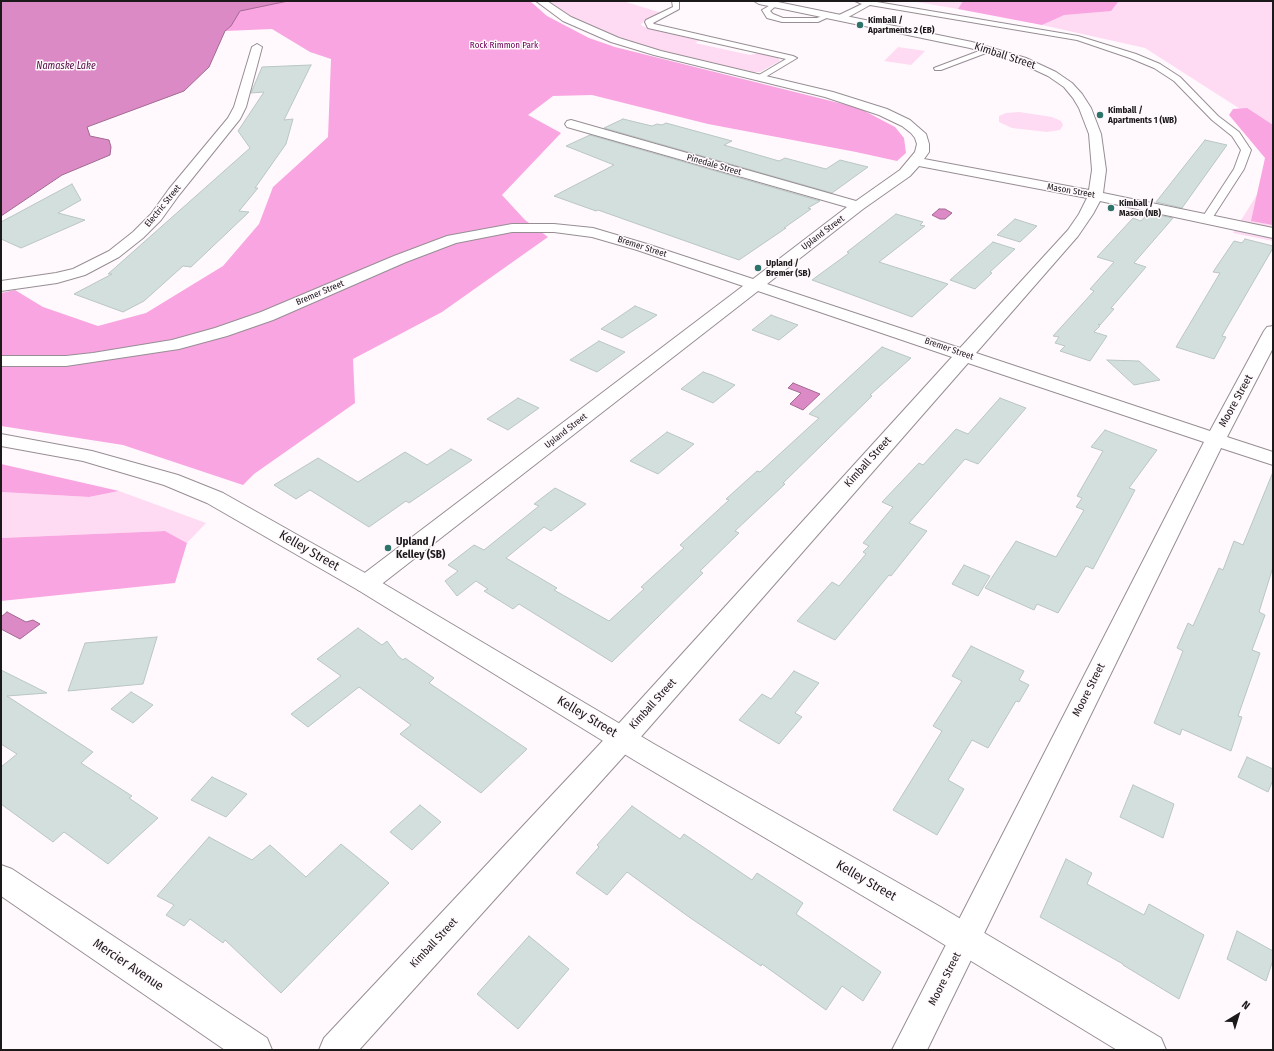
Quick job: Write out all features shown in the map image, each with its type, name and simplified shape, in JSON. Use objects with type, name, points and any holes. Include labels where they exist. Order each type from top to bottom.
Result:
[{"type":"street","name":"Upland Street","points":[[366,584],[858,206],[905,173],[922,152],[923,144],[921,137],[915,130],[900,120],[857,102],[762,77],[658,53],[615,40],[567,20],[541,1]]},
{"type":"street","name":"Kimball Street","points":[[336,1050],[622,739],[1073,233],[1086,214],[1095,196],[1099,170],[1097,146],[1090,121],[1078,96],[1068,85],[1043,69],[1022,60],[990,50],[759,1]]},
{"type":"street","name":"Electric Street","points":[[1,286],[57,278],[79,272],[98,264],[138,236],[156,218],[174,192],[234,119],[240,107],[257,47]]},
{"type":"street","name":"Pinedale Street","points":[[571,124],[858,206]]},
{"type":"street","name":"Mason Street","points":[[916,161],[1207,218],[1273,233]]},
{"type":"street","name":"Bremer Street","points":[[1,361],[66,361],[173,345],[221,332],[267,316],[434,245],[471,234],[512,228],[554,228],[599,234],[756,284],[1273,459]]},
{"type":"street","name":"Moore Street","points":[[909,1050],[1215,439],[1273,331]]},
{"type":"street","name":"Kelley Street","points":[[1,440],[85,455],[171,480],[215,498],[366,584],[622,739],[965,940],[1149,1050]]},
{"type":"street","name":"Mercier Avenue","points":[[1,879],[255,1050]]},
{"type":"lane","points":[[675,1],[678,8],[649,22],[650,26],[793,58],[762,77]]},
{"type":"lane","points":[[858,1],[994,22],[1072,37],[1133,56],[1157,66],[1177,79],[1216,118],[1236,134],[1246,150],[1239,169],[1207,218]]},
{"type":"lane","points":[[840,18],[869,3]]},
{"type":"lane","points":[[938,68],[990,50]]},
{"type":"shaded area","points":[[544,1],[623,1],[662,13],[645,21],[641,24],[642,26],[700,40],[695,43],[750,55],[758,53],[778,58],[780,61],[760,72],[751,72],[664,52],[633,44],[583,25]]},
{"type":"shaded area","points":[[911,1],[1273,1],[1273,130],[1145,48],[1042,25],[1048,22],[963,2],[958,9]]},
{"type":"shaded area","points":[[898,47],[925,51],[911,65],[884,61]]},
{"type":"shaded area","points":[[1019,112],[1052,117],[1061,121],[1063,125],[1060,130],[1047,132],[1012,128],[999,122],[999,116],[1006,113]]},
{"type":"shaded area","points":[[1273,169],[1273,241],[1233,233]]},
{"type":"shaded area","points":[[119,491],[206,523],[187,543],[165,531],[1,538],[1,492],[89,497]]},
{"type":"green space","name":"Rock Rimmon Park","points":[[288,1],[530,1],[547,16],[589,38],[615,47],[859,108],[895,127],[904,138],[906,153],[897,161],[708,124],[592,95],[553,96],[528,115],[561,133],[502,195],[525,220],[548,237],[442,312],[353,359],[355,403],[254,474],[243,485],[123,445],[1,426],[1,293],[15,290],[43,307],[98,326],[146,313],[223,266],[259,224],[273,187],[328,137],[331,59],[310,52],[272,29],[225,31],[231,26],[237,14],[242,10]]},
{"type":"green space","points":[[963,1],[1148,1],[1118,2],[1111,11],[1064,15],[1042,25],[958,9]]},
{"type":"green space","points":[[1247,108],[1273,125],[1273,225],[1251,221],[1265,158],[1229,115],[1233,109]]},
{"type":"green space","points":[[1,464],[119,491],[89,497],[1,492]]},
{"type":"green space","points":[[165,531],[187,543],[175,583],[1,601],[1,538]]},
{"type":"water","name":"Namaske Lake","points":[[1,1],[288,1],[240,11],[231,26],[225,31],[209,67],[184,91],[87,127],[90,136],[109,140],[111,147],[110,155],[62,175],[1,216]]},
{"type":"water","points":[[939,209],[945,209],[952,213],[945,219],[940,219],[932,215]]},
{"type":"water","points":[[793,383],[820,394],[803,410],[790,404],[801,393],[788,388]]},
{"type":"water","points":[[7,612],[26,622],[33,620],[40,624],[20,639],[1,629],[1,617]]},
{"type":"building","points":[[311,65],[284,120],[293,119],[286,144],[255,188],[258,188],[239,211],[249,212],[191,267],[183,266],[144,301],[123,312],[74,294],[112,274],[108,274],[250,148],[238,131],[264,92],[251,93],[262,67]]},
{"type":"building","points":[[623,119],[652,126],[666,123],[732,141],[724,145],[779,161],[785,158],[826,169],[840,160],[868,167],[832,193],[604,128]]},
{"type":"building","points":[[590,135],[820,201],[808,208],[811,209],[784,228],[786,228],[739,260],[554,196],[614,165],[566,146]]},
{"type":"building","points":[[1205,140],[1227,145],[1182,208],[1156,202]]},
{"type":"building","points":[[72,184],[81,200],[58,213],[85,220],[21,248],[1,239],[1,222]]},
{"type":"building","points":[[1148,213],[1173,218],[1134,263],[1146,267],[1111,308],[1114,309],[1100,325],[1098,324],[1100,326],[1094,332],[1107,336],[1090,361],[1060,351],[1065,346],[1055,343],[1059,337],[1053,336],[1094,291],[1090,289],[1114,262],[1097,257],[1133,218],[1141,221]]},
{"type":"building","points":[[896,214],[923,222],[920,225],[925,226],[879,262],[948,284],[912,317],[812,280],[849,253],[847,252]]},
{"type":"building","points":[[1015,219],[1037,226],[1020,242],[997,235]]},
{"type":"building","points":[[1245,239],[1273,246],[1273,248],[1222,336],[1226,337],[1214,359],[1176,347],[1220,273],[1213,272],[1234,241],[1242,243]]},
{"type":"building","points":[[993,242],[1015,249],[990,272],[992,273],[975,289],[950,280]]},
{"type":"building","points":[[635,306],[657,315],[622,338],[601,329]]},
{"type":"building","points":[[771,315],[798,325],[779,340],[752,330]]},
{"type":"building","points":[[599,341],[625,352],[597,372],[570,360]]},
{"type":"building","points":[[882,347],[911,358],[870,395],[872,396],[783,483],[785,484],[735,531],[739,533],[700,571],[703,573],[612,662],[519,604],[513,609],[484,591],[488,589],[476,581],[457,596],[445,581],[458,571],[448,565],[474,545],[484,550],[539,506],[534,504],[555,488],[586,504],[551,531],[544,527],[506,558],[557,588],[554,590],[609,621],[644,589],[641,587],[684,548],[680,545],[729,500],[726,499],[757,471],[760,472],[819,418],[809,414]]},
{"type":"building","points":[[1107,360],[1139,361],[1160,380],[1134,385]]},
{"type":"building","points":[[703,372],[735,385],[713,403],[681,389]]},
{"type":"building","points":[[518,398],[539,408],[508,430],[487,419]]},
{"type":"building","points":[[1000,398],[1026,408],[978,464],[965,459],[909,523],[927,531],[891,576],[889,575],[835,640],[797,621],[832,582],[839,586],[866,554],[863,552],[869,546],[863,543],[893,507],[882,502],[919,463],[923,465],[956,429],[968,434]]},
{"type":"building","points":[[1105,430],[1157,450],[1129,488],[1135,490],[1093,569],[1086,566],[1058,613],[1037,604],[1034,610],[985,588],[1016,541],[1056,557],[1084,510],[1076,507],[1082,498],[1077,496],[1103,451],[1091,447]]},
{"type":"building","points":[[667,432],[694,444],[658,474],[630,461]]},
{"type":"building","points":[[451,449],[472,460],[409,503],[406,501],[369,527],[310,490],[296,499],[274,485],[318,458],[358,482],[405,452],[427,465]]},
{"type":"building","points":[[1273,472],[1273,567],[1259,612],[1265,615],[1252,650],[1260,653],[1238,716],[1242,717],[1231,751],[1182,729],[1180,735],[1154,723],[1183,651],[1177,648],[1188,623],[1193,626],[1219,568],[1223,570],[1234,541],[1243,545]]},
{"type":"building","points":[[964,565],[990,576],[978,596],[952,584]]},
{"type":"building","points":[[358,628],[382,645],[387,641],[398,656],[403,660],[405,658],[434,678],[429,683],[527,749],[481,793],[400,734],[411,725],[359,687],[308,727],[291,714],[341,676],[317,659]]},
{"type":"building","points":[[157,637],[143,684],[68,691],[85,643]]},
{"type":"building","points":[[971,646],[1024,671],[1019,680],[1029,685],[1019,702],[1016,701],[988,748],[972,740],[948,780],[964,789],[937,835],[893,810],[942,731],[933,726],[962,681],[952,676]]},
{"type":"building","points":[[1,670],[47,693],[7,696],[93,752],[81,763],[132,796],[129,798],[158,818],[108,864],[64,832],[53,842],[1,804],[1,767],[17,754],[1,744]]},
{"type":"building","points":[[794,671],[819,683],[795,713],[802,717],[779,744],[739,720],[762,694],[771,699]]},
{"type":"building","points":[[131,692],[153,705],[133,723],[111,709]]},
{"type":"building","points":[[1247,757],[1273,769],[1273,780],[1268,792],[1238,777]]},
{"type":"building","points":[[212,777],[247,794],[226,817],[191,800]]},
{"type":"building","points":[[1133,785],[1174,804],[1163,838],[1120,817]]},
{"type":"building","points":[[420,805],[441,822],[412,850],[390,832]]},
{"type":"building","points":[[632,806],[680,839],[684,834],[752,880],[757,873],[803,903],[796,914],[881,972],[863,1001],[842,986],[826,1010],[762,964],[761,966],[689,917],[627,872],[607,895],[576,873],[599,847],[597,845]]},
{"type":"building","points":[[209,837],[252,860],[270,845],[306,877],[341,844],[389,883],[281,993],[225,940],[223,943],[190,919],[184,926],[166,915],[174,905],[157,896]]},
{"type":"building","points":[[1066,859],[1092,873],[1087,884],[1144,915],[1149,904],[1204,935],[1179,999],[1123,964],[1040,917]]},
{"type":"building","points":[[1237,931],[1273,951],[1273,960],[1266,981],[1227,959]]},
{"type":"building","points":[[529,936],[569,969],[518,1029],[477,994]]},
{"type":"place","name":"Kimball / Apartments 2 (EB)","points":[[860,25]]},
{"type":"place","name":"Kimball / Apartments 1 (WB)","points":[[1100,115]]},
{"type":"place","name":"Kimball / Mason (NB)","points":[[1111,208]]},
{"type":"place","name":"Upland / Bremer (SB)","points":[[758,268]]},
{"type":"place","name":"Upland / Kelley (SB)","points":[[388,548]]}]
